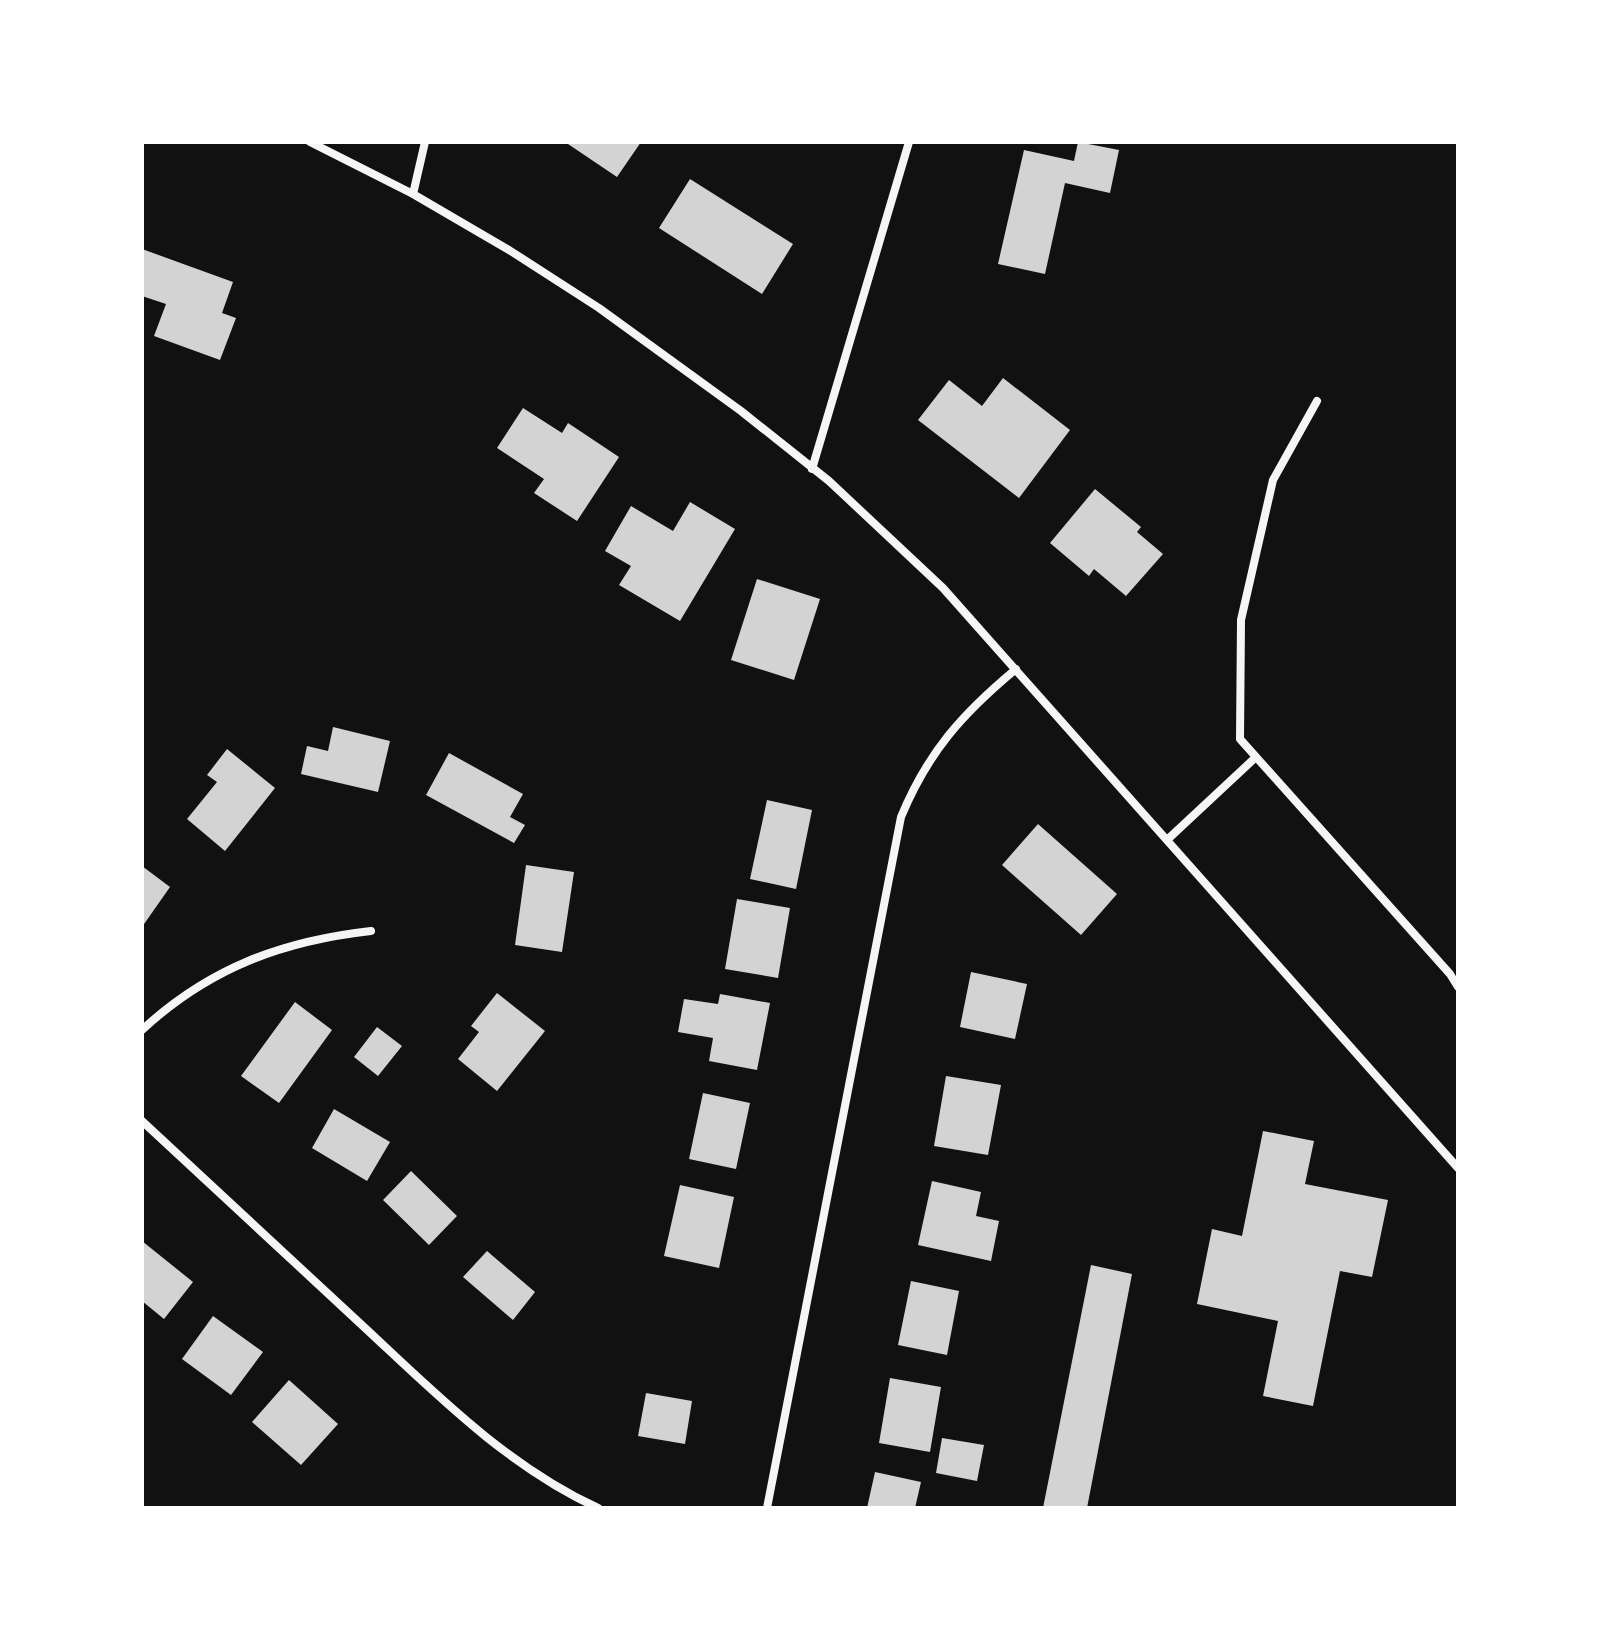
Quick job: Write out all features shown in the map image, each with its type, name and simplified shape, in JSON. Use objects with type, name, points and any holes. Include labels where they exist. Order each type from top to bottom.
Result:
[{"type":"street","points":[[310,142],[413,194],[509,250],[599,308],[741,411],[829,481],[943,588],[1458,1168]]},
{"type":"street","points":[[413,194],[425,142]]},
{"type":"street","points":[[812,469],[909,142]]},
{"type":"street","points":[[1317,401],[1273,480],[1241,620],[1240,739],[1450,974],[1458,987]]},
{"type":"street","points":[[767,1508],[901,817],[917,779],[938,746],[983,696],[1016,669]]},
{"type":"street","points":[[1167,840],[1256,757]]},
{"type":"street","points":[[142,1030],[189,992],[246,960],[328,936],[371,931]]},
{"type":"street","points":[[142,1121],[444,1401],[521,1466],[562,1492],[598,1508]]},
{"type":"building","points":[[565,142],[641,142],[617,177]]},
{"type":"building","points":[[1078,142],[1119,150],[1110,193],[1065,183],[1045,274],[998,264],[1024,150],[1074,161]]},
{"type":"building","points":[[690,179],[793,244],[762,294],[659,228]]},
{"type":"building","points":[[142,249],[233,282],[222,313],[236,318],[220,360],[154,336],[166,304],[142,296]]},
{"type":"building","points":[[1003,378],[1070,430],[1019,498],[918,420],[949,380],[982,406]]},
{"type":"building","points":[[523,408],[562,433],[568,423],[619,457],[577,521],[534,493],[544,479],[497,448]]},
{"type":"building","points":[[1095,489],[1141,527],[1137,532],[1163,554],[1126,596],[1094,569],[1089,576],[1050,543]]},
{"type":"building","points":[[690,502],[735,529],[680,621],[619,585],[631,566],[605,551],[631,506],[673,531]]},
{"type":"building","points":[[757,579],[820,599],[794,680],[731,660]]},
{"type":"building","points":[[333,727],[390,741],[378,792],[301,774],[307,746],[328,751]]},
{"type":"building","points":[[227,749],[275,788],[225,851],[187,819],[217,782],[207,775]]},
{"type":"building","points":[[449,753],[523,794],[510,817],[525,825],[514,843],[426,795]]},
{"type":"building","points":[[767,800],[812,810],[796,889],[750,879]]},
{"type":"building","points":[[1038,824],[1117,894],[1081,935],[1002,865]]},
{"type":"building","points":[[526,865],[574,872],[562,952],[515,945]]},
{"type":"building","points":[[142,866],[170,887],[142,927]]},
{"type":"building","points":[[737,899],[790,908],[778,978],[725,969]]},
{"type":"building","points":[[971,972],[1027,984],[1015,1039],[960,1027]]},
{"type":"building","points":[[497,993],[545,1031],[497,1091],[458,1059],[479,1032],[471,1026]]},
{"type":"building","points":[[720,994],[770,1003],[757,1070],[709,1061],[713,1038],[678,1032],[684,999],[718,1004]]},
{"type":"building","points":[[295,1002],[332,1030],[279,1103],[241,1076]]},
{"type":"building","points":[[377,1027],[402,1046],[378,1076],[354,1057]]},
{"type":"building","points":[[946,1076],[1001,1085],[988,1155],[934,1146]]},
{"type":"building","points":[[703,1093],[750,1103],[736,1169],[689,1159]]},
{"type":"building","points":[[334,1109],[390,1142],[367,1181],[312,1148]]},
{"type":"building","points":[[1263,1131],[1314,1141],[1305,1184],[1388,1200],[1372,1277],[1340,1271],[1313,1406],[1263,1396],[1278,1321],[1197,1304],[1212,1229],[1242,1236]]},
{"type":"building","points":[[411,1171],[457,1216],[429,1245],[383,1200]]},
{"type":"building","points":[[932,1181],[981,1192],[976,1216],[999,1221],[991,1261],[918,1245]]},
{"type":"building","points":[[680,1185],[734,1197],[719,1268],[664,1256]]},
{"type":"building","points":[[142,1241],[193,1282],[164,1319],[142,1301]]},
{"type":"building","points":[[487,1251],[535,1292],[513,1320],[463,1277]]},
{"type":"building","points":[[1091,1265],[1132,1274],[1087,1508],[1043,1508]]},
{"type":"building","points":[[911,1281],[959,1291],[947,1355],[898,1345]]},
{"type":"building","points":[[213,1316],[263,1352],[231,1395],[182,1359]]},
{"type":"building","points":[[890,1378],[941,1387],[930,1452],[879,1443]]},
{"type":"building","points":[[289,1380],[338,1424],[301,1465],[252,1422]]},
{"type":"building","points":[[646,1393],[692,1401],[685,1444],[638,1436]]},
{"type":"building","points":[[942,1438],[984,1445],[977,1481],[936,1473]]},
{"type":"building","points":[[875,1472],[921,1482],[915,1508],[867,1508]]}]
